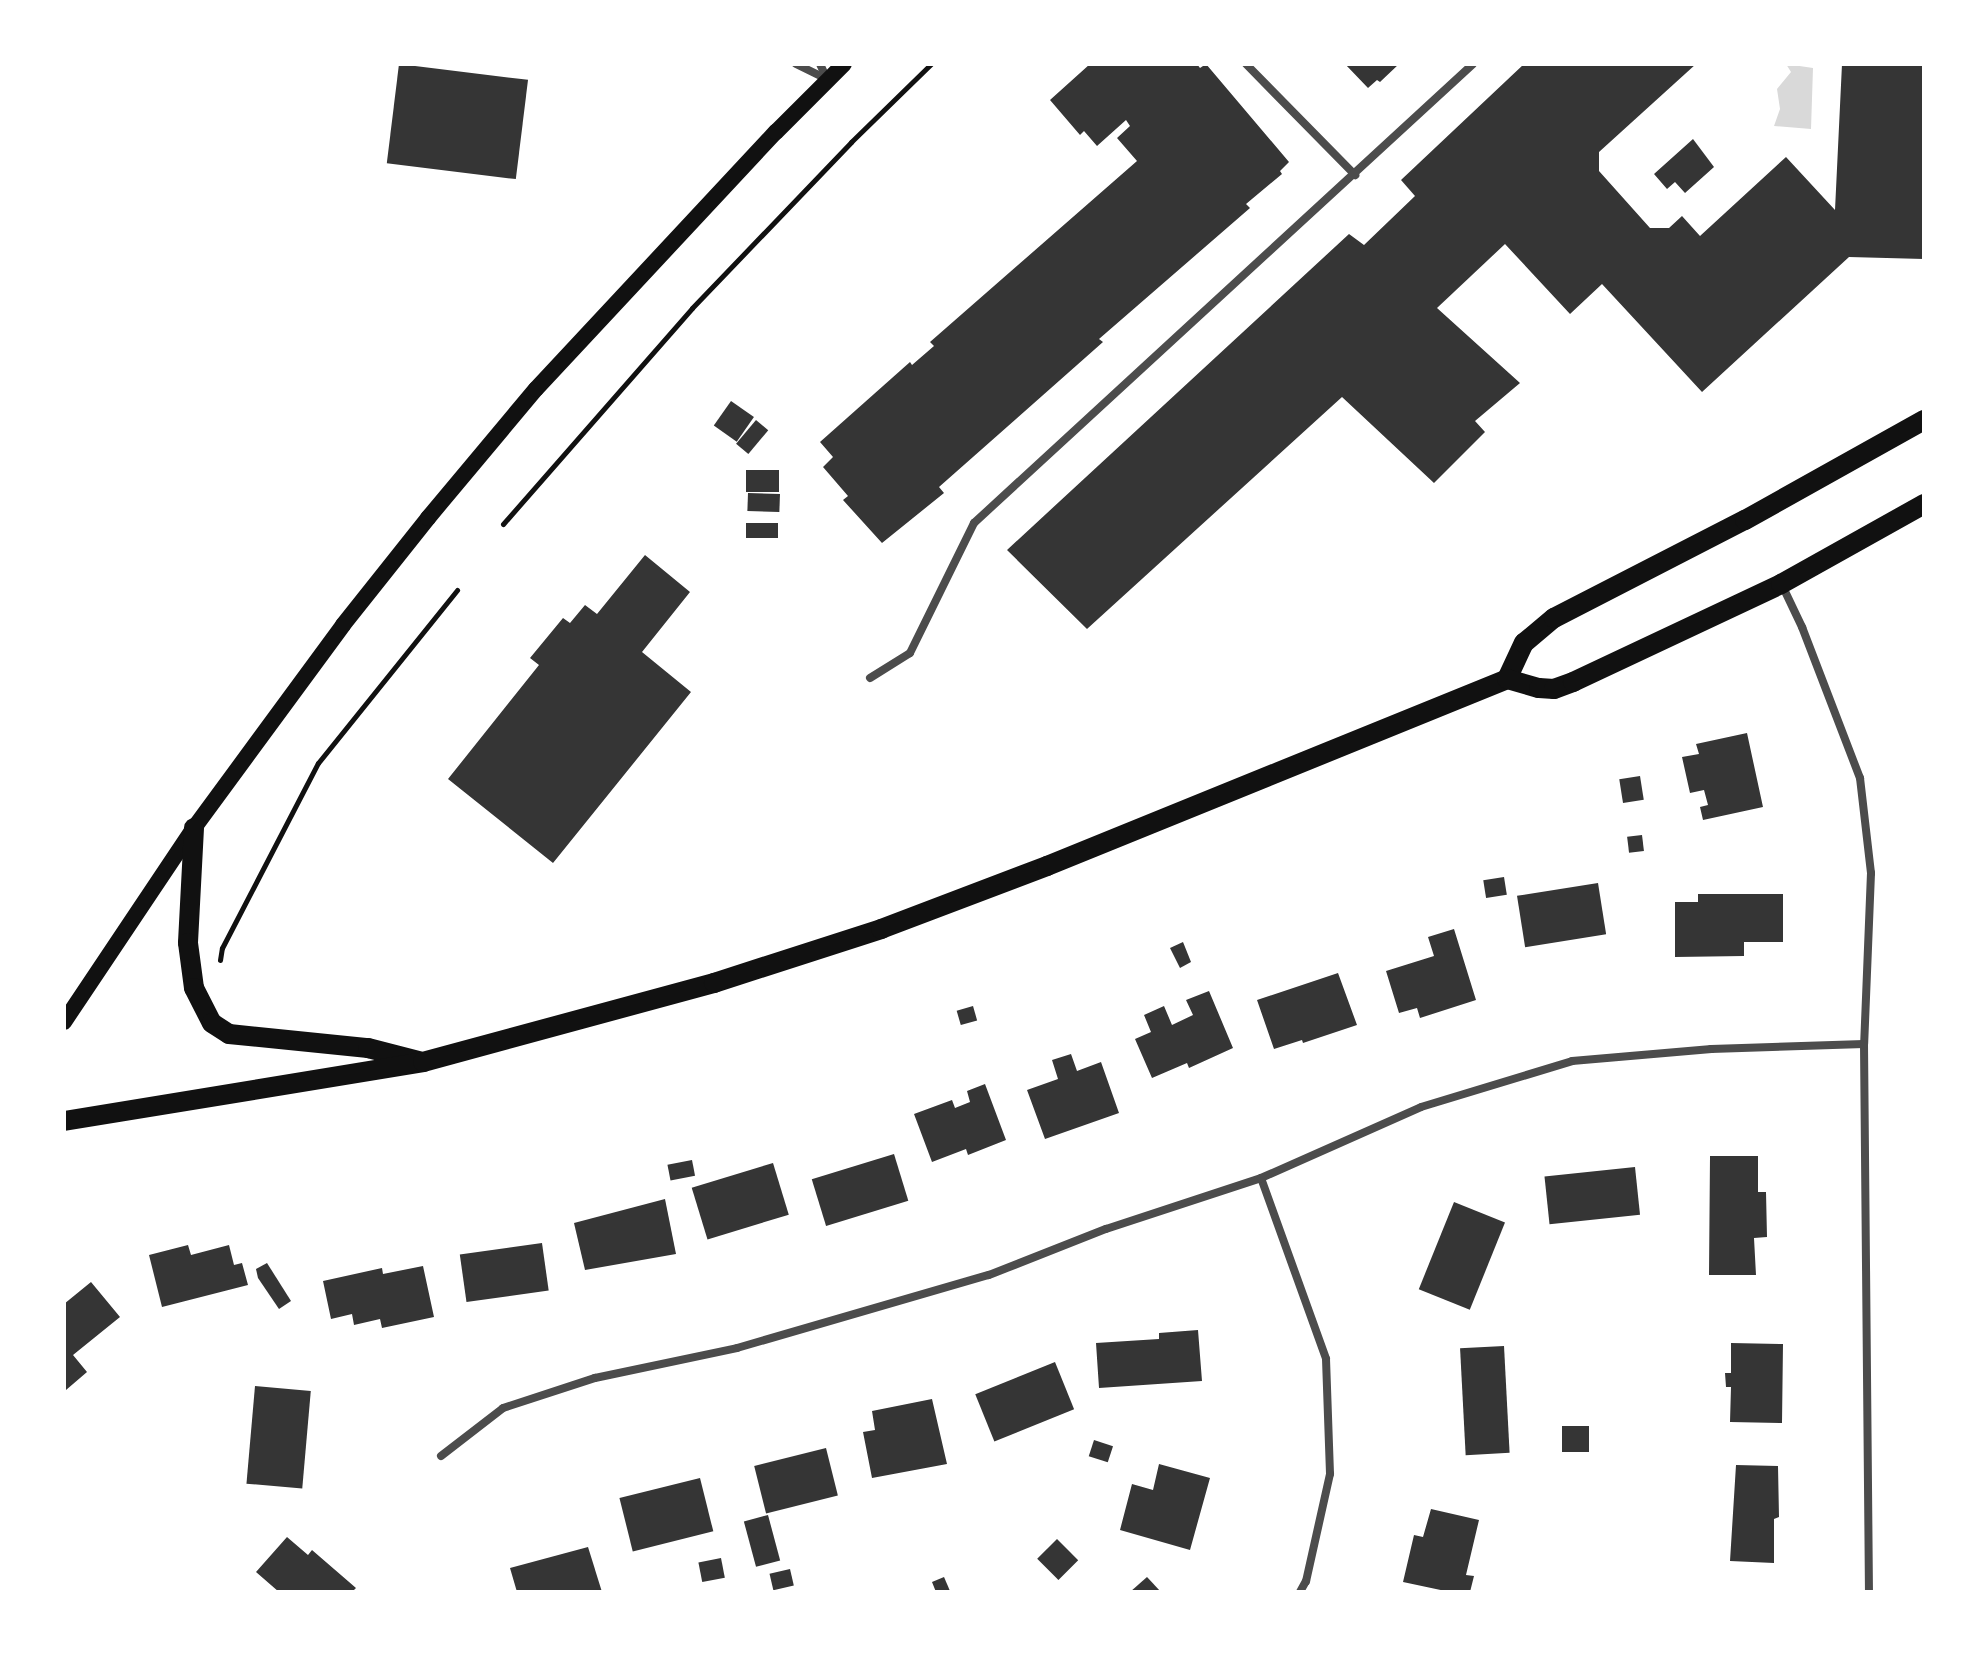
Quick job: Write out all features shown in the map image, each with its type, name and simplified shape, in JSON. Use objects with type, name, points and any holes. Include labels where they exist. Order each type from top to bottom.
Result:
[{"type":"main road","points":[[64,1022],[194,828],[343,625],[536,389],[844,64]]},
{"type":"main road","points":[[1507,679],[1524,643],[1554,618],[1745,520],[1924,420]]},
{"type":"main road","points":[[64,1121],[423,1062],[617,1011],[881,929],[1047,866],[1507,679],[1554,689],[1573,682],[1781,584],[1924,504]]},
{"type":"main road","points":[[194,828],[188,943],[194,988],[212,1023],[229,1034],[368,1048],[423,1062]]},
{"type":"street","points":[[796,64],[828,79]]},
{"type":"street","points":[[820,64],[828,79]]},
{"type":"street","points":[[1246,64],[1355,175]]},
{"type":"street","points":[[870,678],[910,653],[974,523],[1473,64]]},
{"type":"street","points":[[1781,584],[1802,627],[1860,778],[1871,873],[1864,1044],[1869,1592]]},
{"type":"street","points":[[441,1456],[503,1408],[595,1378],[737,1348],[989,1275],[1106,1229],[1261,1178],[1421,1107],[1572,1061],[1711,1049],[1864,1044]]},
{"type":"street","points":[[1261,1178],[1326,1359],[1330,1474],[1306,1581],[1300,1592]]},
{"type":"path","points":[[503,524],[692,308],[931,64]]},
{"type":"path","points":[[219,966],[222,948],[318,763],[457,590]]},
{"type":"shaded area","points":[[1786,64],[1813,68],[1811,129],[1774,126],[1780,109],[1777,89],[1791,72]]},
{"type":"building","points":[[399,64],[528,80],[516,179],[387,163]]},
{"type":"building","points":[[1090,64],[1197,64],[1200,68],[1206,64],[1289,162],[1280,171],[1282,174],[1246,204],[1250,208],[1099,339],[1103,342],[939,487],[944,493],[882,543],[843,500],[848,496],[823,467],[833,457],[820,442],[910,362],[912,365],[934,346],[930,342],[1137,161],[1117,138],[1130,126],[1126,120],[1097,146],[1084,131],[1080,135],[1050,100]]},
{"type":"building","points":[[1345,64],[1399,64],[1380,82],[1377,80],[1368,88]]},
{"type":"building","points":[[1524,64],[1696,64],[1599,152],[1599,171],[1650,228],[1669,228],[1682,216],[1700,236],[1786,157],[1835,210],[1842,64],[1924,64],[1924,259],[1849,257],[1702,392],[1602,284],[1570,314],[1505,244],[1437,308],[1520,383],[1475,421],[1485,432],[1434,483],[1342,397],[1087,629],[1007,550],[1349,234],[1364,245],[1415,196],[1401,180]]},
{"type":"building","points":[[1693,139],[1714,167],[1685,193],[1675,182],[1667,189],[1654,174]]},
{"type":"building","points":[[731,401],[754,417],[737,442],[714,426]]},
{"type":"building","points":[[756,420],[768,430],[748,454],[736,444]]},
{"type":"building","points":[[746,470],[779,470],[779,492],[746,492]]},
{"type":"building","points":[[748,493],[780,494],[779,512],[747,511]]},
{"type":"building","points":[[746,523],[778,523],[778,538],[746,538]]},
{"type":"building","points":[[645,555],[690,592],[642,652],[691,692],[553,863],[448,779],[539,665],[530,658],[563,618],[570,623],[585,605],[597,614]]},
{"type":"building","points":[[1747,733],[1763,807],[1703,820],[1700,807],[1708,805],[1704,790],[1690,793],[1682,757],[1699,754],[1696,744]]},
{"type":"building","points":[[1640,776],[1644,800],[1623,803],[1619,779]]},
{"type":"building","points":[[1642,835],[1644,851],[1629,853],[1627,837]]},
{"type":"building","points":[[1504,877],[1507,895],[1486,898],[1483,880]]},
{"type":"building","points":[[1598,883],[1606,934],[1525,947],[1517,896]]},
{"type":"building","points":[[1698,894],[1783,894],[1783,942],[1744,942],[1744,956],[1675,957],[1675,902],[1698,902]]},
{"type":"building","points":[[1454,929],[1476,1000],[1420,1018],[1417,1008],[1399,1013],[1386,971],[1434,956],[1428,937]]},
{"type":"building","points":[[1183,942],[1191,962],[1180,968],[1170,948]]},
{"type":"building","points":[[1338,973],[1357,1025],[1274,1049],[1257,1000]]},
{"type":"building","points":[[1209,991],[1233,1048],[1189,1068],[1187,1063],[1152,1078],[1135,1039],[1151,1032],[1144,1015],[1164,1006],[1172,1025],[1193,1015],[1186,1000]]},
{"type":"building","points":[[973,1006],[977,1020],[961,1025],[957,1011]]},
{"type":"building","points":[[1071,1054],[1077,1071],[1101,1062],[1119,1113],[1045,1139],[1027,1090],[1058,1079],[1052,1060]]},
{"type":"building","points":[[985,1084],[1006,1140],[968,1155],[966,1149],[932,1162],[914,1114],[952,1100],[955,1108],[970,1102],[967,1091]]},
{"type":"building","points":[[894,1154],[908,1201],[826,1226],[812,1179]]},
{"type":"building","points":[[1710,1156],[1758,1156],[1758,1192],[1766,1192],[1767,1237],[1754,1238],[1756,1275],[1709,1275]]},
{"type":"building","points":[[692,1160],[695,1176],[671,1180],[667,1165]]},
{"type":"building","points":[[773,1163],[789,1215],[708,1239],[692,1188]]},
{"type":"building","points":[[1635,1167],[1640,1215],[1550,1224],[1544,1177]]},
{"type":"building","points":[[665,1199],[676,1254],[585,1270],[574,1223]]},
{"type":"building","points":[[1454,1202],[1505,1223],[1470,1310],[1419,1289]]},
{"type":"building","points":[[542,1243],[549,1291],[466,1302],[460,1255]]},
{"type":"building","points":[[188,1245],[191,1255],[229,1245],[234,1265],[242,1263],[248,1285],[162,1307],[149,1255]]},
{"type":"building","points":[[267,1263],[291,1301],[279,1309],[258,1278],[256,1269]]},
{"type":"building","points":[[423,1266],[434,1317],[382,1328],[380,1319],[354,1325],[352,1314],[331,1319],[323,1281],[382,1268],[383,1274]]},
{"type":"building","points":[[91,1282],[120,1317],[73,1355],[87,1372],[66,1390],[64,1304]]},
{"type":"building","points":[[1198,1330],[1202,1381],[1099,1388],[1096,1343],[1159,1339],[1159,1333]]},
{"type":"building","points":[[1731,1343],[1783,1344],[1782,1423],[1730,1422],[1731,1387],[1726,1387],[1725,1373],[1731,1373]]},
{"type":"building","points":[[1504,1346],[1510,1453],[1466,1455],[1460,1348]]},
{"type":"building","points":[[1055,1362],[1074,1409],[994,1442],[975,1394]]},
{"type":"building","points":[[255,1386],[311,1391],[302,1489],[246,1484]]},
{"type":"building","points":[[932,1399],[947,1464],[872,1478],[863,1432],[875,1430],[872,1411]]},
{"type":"building","points":[[1562,1426],[1589,1426],[1589,1452],[1562,1452]]},
{"type":"building","points":[[1094,1440],[1113,1446],[1108,1462],[1089,1456]]},
{"type":"building","points":[[826,1448],[838,1496],[766,1513],[754,1466]]},
{"type":"building","points":[[1159,1464],[1210,1478],[1190,1550],[1120,1530],[1132,1484],[1153,1490]]},
{"type":"building","points":[[1736,1465],[1778,1466],[1779,1517],[1774,1519],[1774,1563],[1730,1561]]},
{"type":"building","points":[[700,1478],[713,1531],[633,1551],[619,1498]]},
{"type":"building","points":[[1431,1509],[1479,1520],[1466,1575],[1474,1576],[1470,1592],[1450,1592],[1403,1582],[1414,1535],[1423,1537]]},
{"type":"building","points":[[768,1515],[780,1560],[756,1567],[744,1521]]},
{"type":"building","points":[[287,1537],[308,1555],[312,1550],[356,1588],[352,1592],[279,1592],[256,1572]]},
{"type":"building","points":[[1057,1539],[1078,1560],[1058,1580],[1037,1559]]},
{"type":"building","points":[[588,1547],[602,1592],[517,1592],[510,1568]]},
{"type":"building","points":[[721,1558],[725,1578],[702,1582],[698,1562]]},
{"type":"building","points":[[790,1569],[794,1586],[773,1590],[770,1574]]},
{"type":"building","points":[[944,1577],[950,1591],[936,1592],[932,1582]]},
{"type":"building","points":[[1147,1577],[1161,1592],[1130,1592]]}]
